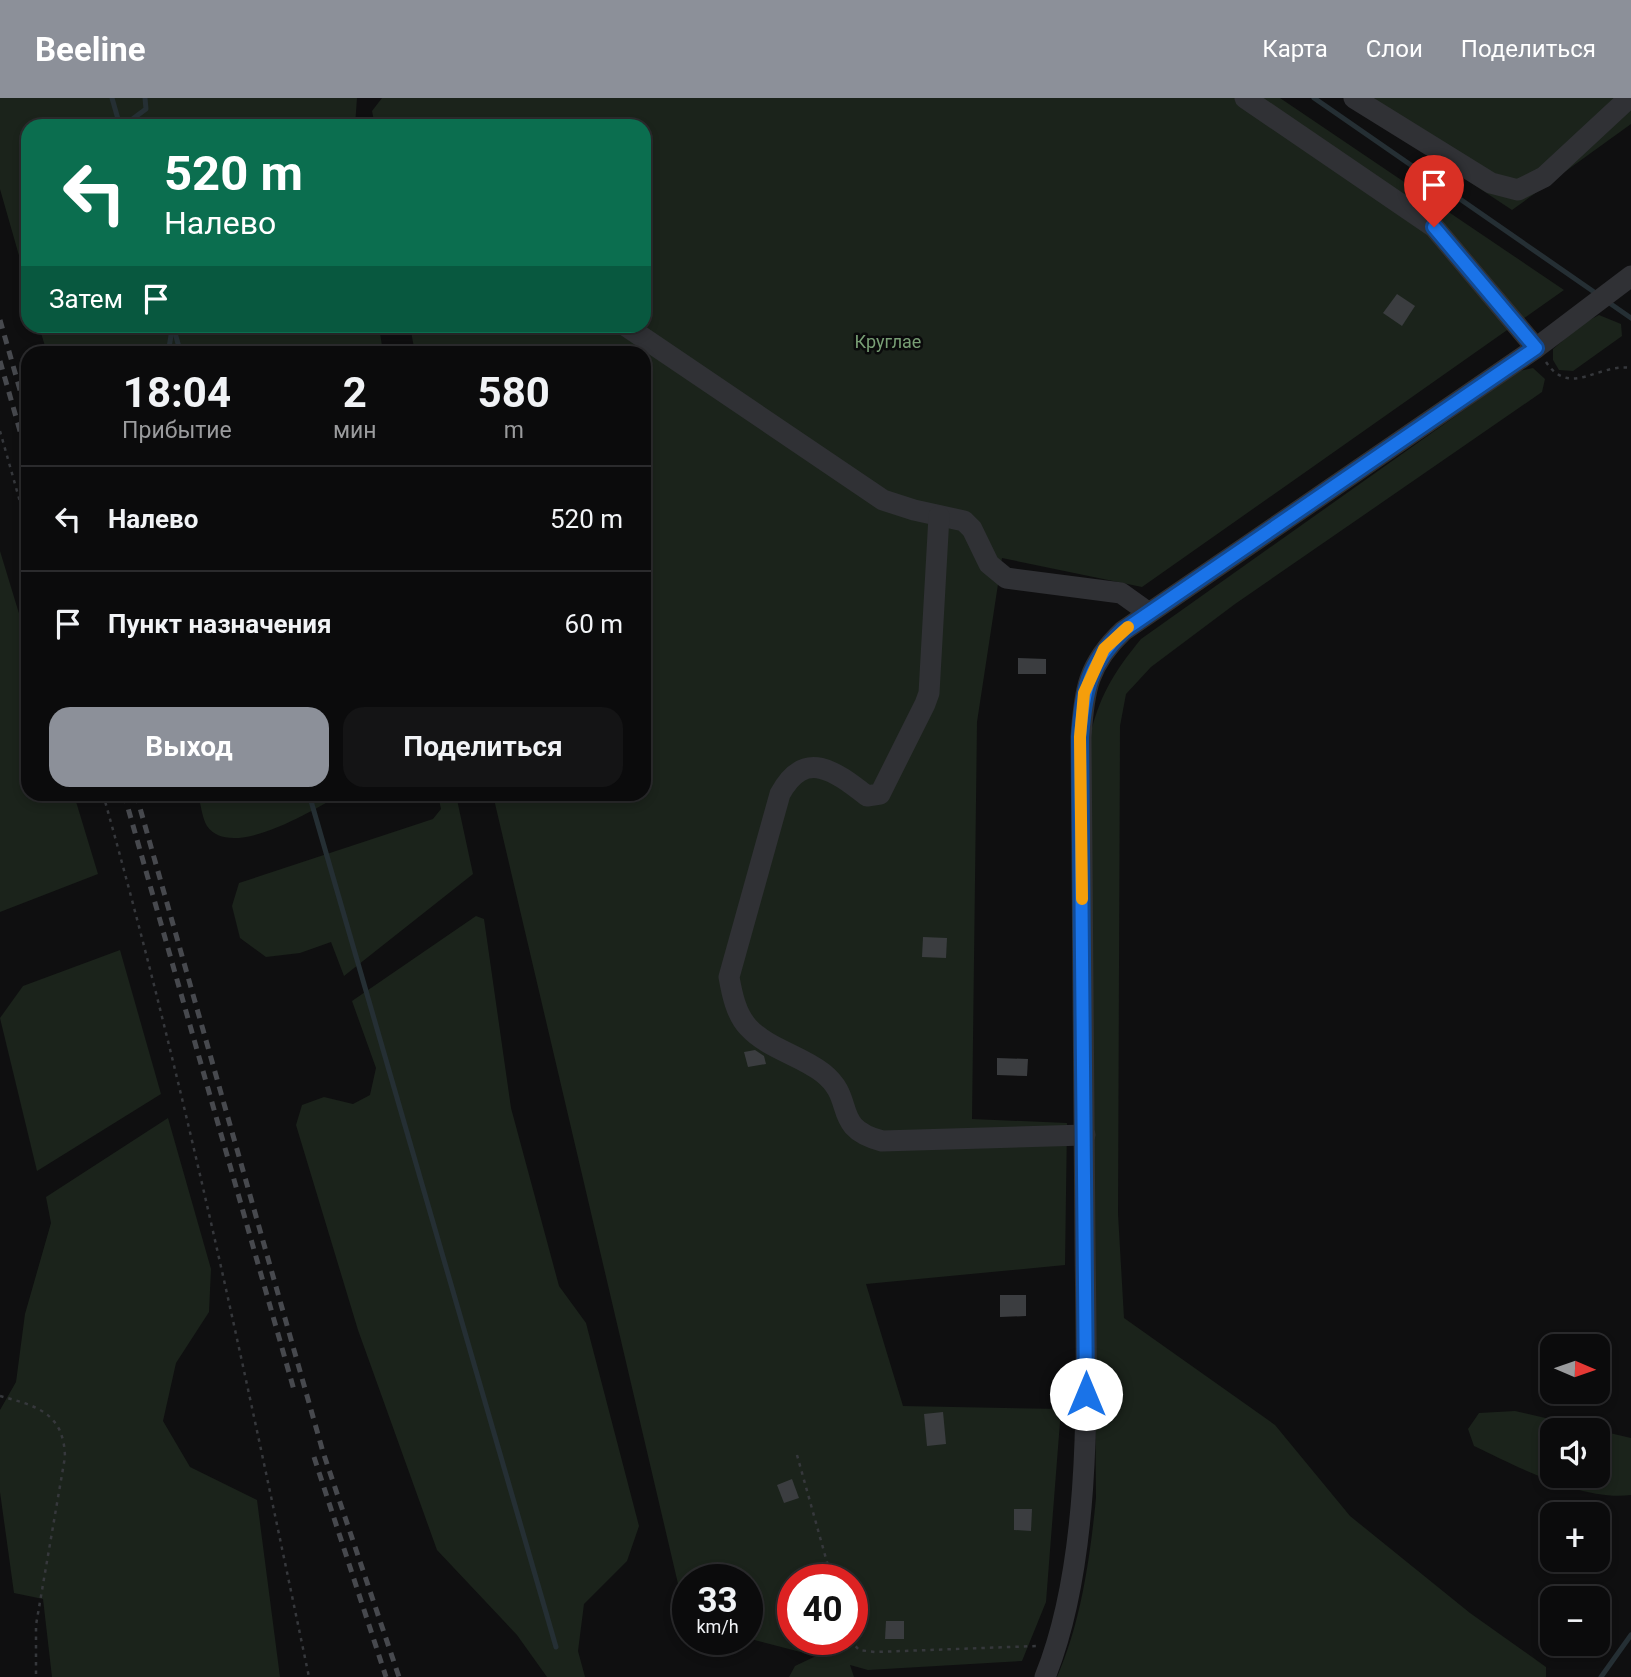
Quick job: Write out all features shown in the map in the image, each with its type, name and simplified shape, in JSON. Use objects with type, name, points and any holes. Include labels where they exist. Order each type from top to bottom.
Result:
[{"type":"street","points":[[1245,98],[1434,227],[1536,348]]},
{"type":"street","points":[[1354,98],[1491,183],[1517,190],[1544,177],[1629,98]]},
{"type":"street","points":[[1045,1677],[1053,1653],[1078,1533],[1086,1394],[1080,737],[1084,693],[1104,649],[1149,613],[1536,348],[1630,277]]},
{"type":"street","points":[[636,333],[883,500],[964,521],[972,529],[989,564],[1006,578],[1121,593],[1149,613]]},
{"type":"street","points":[[939,516],[929,693],[925,704],[880,794],[867,796],[839,774],[821,769],[800,769],[790,776],[780,794],[729,977],[733,1000],[748,1027],[823,1073],[842,1094],[848,1123],[863,1136],[882,1141],[1085,1135]]},
{"type":"path","points":[[1536,348],[1554,375],[1566,378],[1631,368]]},
{"type":"path","points":[[0,431],[21,505]]},
{"type":"path","points":[[105,801],[152,975],[246,1376],[309,1677]]},
{"type":"path","points":[[0,1396],[39,1407],[57,1424],[65,1439],[65,1457],[36,1625],[36,1677]]},
{"type":"path","points":[[797,1455],[828,1564]]},
{"type":"path","points":[[868,1652],[1035,1645],[1053,1653]]},
{"type":"green space","points":[[0,98],[357,98],[356,119],[21,119],[21,262],[0,189]]},
{"type":"green space","name":"Круглае","points":[[382,98],[1280,98],[1564,290],[1142,587],[1002,558],[977,722],[972,1119],[1067,1123],[1065,1265],[866,1284],[903,1406],[1061,1409],[1046,1602],[1022,1661],[868,1670],[850,1665],[854,1677],[789,1677],[795,1666],[816,1656],[812,1655],[868,1655],[868,1564],[777,1564],[777,1646],[763,1642],[763,1564],[673,1564],[494,801],[651,801],[651,346],[414,346],[411,333],[651,333],[651,119],[374,119],[372,111]]},
{"type":"green space","points":[[1343,98],[1631,98],[1631,124],[1512,210]]},
{"type":"green space","points":[[1599,315],[1621,324],[1622,336],[1573,371],[1559,370],[1553,360],[1553,349],[1582,324]]},
{"type":"green space","points":[[41,333],[380,333],[382,346],[45,346]]},
{"type":"green space","points":[[1533,368],[1545,379],[1542,392],[1235,604],[1151,667],[1126,694],[1120,726],[1118,1214],[1124,1318],[1275,1425],[1350,1516],[1470,1613],[1546,1667],[1546,1677],[1057,1677],[1072,1634],[1083,1589],[1096,1498],[1089,741],[1097,712],[1122,663],[1141,639],[1519,371]]},
{"type":"green space","points":[[0,551],[21,620],[21,801],[76,801],[98,874],[0,912]]},
{"type":"green space","points":[[200,801],[329,801],[292,821],[253,836],[234,838],[218,835],[207,826]]},
{"type":"green space","points":[[439,801],[457,801],[473,874],[344,976],[331,942],[300,953],[266,957],[240,938],[232,906],[239,883],[433,819],[441,809]]},
{"type":"green space","points":[[476,916],[484,919],[511,1108],[559,1286],[586,1323],[639,1526],[627,1561],[584,1604],[578,1651],[585,1677],[547,1677],[517,1635],[437,1550],[358,1330],[296,1125],[302,1105],[324,1097],[353,1104],[370,1095],[376,1068],[352,1001]]},
{"type":"green space","points":[[120,950],[161,1094],[37,1171],[0,1018],[23,986]]},
{"type":"green space","points":[[168,1118],[211,1269],[209,1312],[176,1363],[163,1421],[190,1467],[257,1500],[280,1677],[52,1677],[43,1599],[14,1593],[0,1492],[0,1410],[16,1382],[25,1314],[51,1223],[46,1197]]},
{"type":"green space","points":[[1515,1411],[1545,1418],[1540,1418],[1540,1476],[1474,1446],[1468,1429],[1479,1413]]},
{"type":"green space","points":[[1610,1433],[1631,1438],[1631,1495],[1592,1493],[1571,1488],[1610,1488]]},
{"type":"building","points":[[1397,294],[1415,306],[1402,326],[1383,313]]},
{"type":"building","points":[[1018,658],[1046,659],[1046,674],[1018,674]]},
{"type":"building","points":[[923,937],[947,938],[946,958],[922,957]]},
{"type":"building","points":[[755,1050],[764,1056],[766,1064],[748,1067],[744,1052]]},
{"type":"building","points":[[997,1058],[1028,1059],[1027,1076],[997,1075]]},
{"type":"building","points":[[1000,1295],[1026,1295],[1026,1316],[1000,1317]]},
{"type":"building","points":[[943,1412],[946,1444],[927,1446],[924,1414]]},
{"type":"building","points":[[792,1479],[799,1498],[784,1503],[777,1485]]},
{"type":"building","points":[[1014,1509],[1032,1509],[1031,1531],[1014,1530]]},
{"type":"building","points":[[886,1621],[904,1621],[904,1639],[885,1639]]},
{"type":"waterway","points":[[112,98],[118,119]]},
{"type":"waterway","points":[[132,119],[146,109],[145,98]]},
{"type":"waterway","points":[[1314,98],[1597,294]]},
{"type":"waterway","points":[[1608,302],[1631,318]]},
{"type":"waterway","points":[[169,346],[171,333]]},
{"type":"waterway","points":[[175,333],[179,346]]},
{"type":"waterway","points":[[311,801],[556,1647]]},
{"type":"waterway","points":[[1601,1677],[1631,1635]]},
{"type":"railway","points":[[0,320],[21,394]]},
{"type":"railway","points":[[0,361],[21,434]]},
{"type":"railway","points":[[126,801],[294,1390]]},
{"type":"railway","points":[[138,801],[323,1452],[399,1677]]},
{"type":"railway","points":[[314,1457],[386,1677]]},
{"type":"slow traffic","points":[[1082,899],[1080,737],[1084,693],[1104,649],[1128,627]]},
{"type":"route","points":[[1086,1394],[1080,737],[1084,693],[1104,649],[1123,631],[1536,348],[1434,227]]}]
